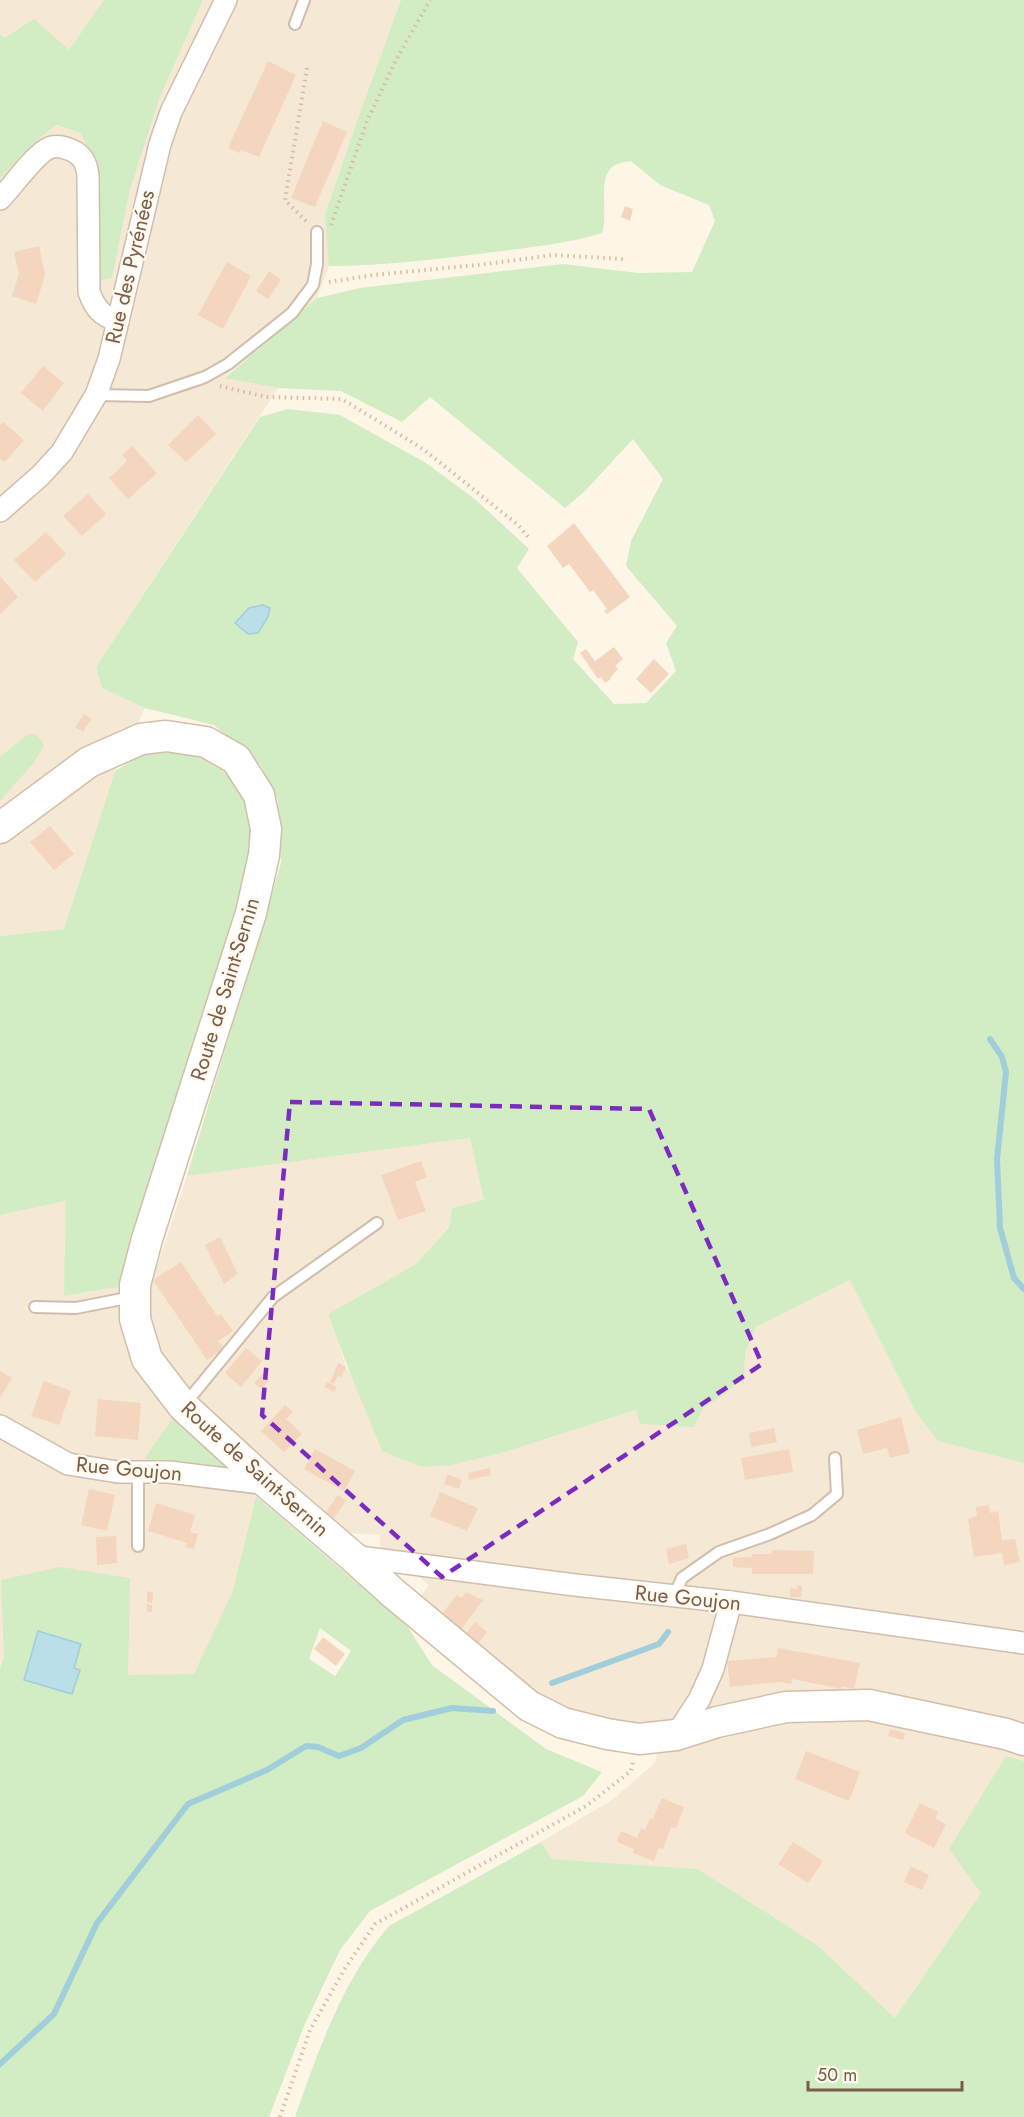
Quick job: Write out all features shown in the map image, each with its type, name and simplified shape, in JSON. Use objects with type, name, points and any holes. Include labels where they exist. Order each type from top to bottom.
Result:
[{"type":"street","name":"Rue des Pyrénées","points":[[0,511],[40,476],[62,452],[96,395],[109,359],[160,144],[171,112],[226,0]]},
{"type":"street","points":[[0,199],[47,148],[66,147],[83,159],[87,166],[88,176],[89,292],[101,313],[118,321]]},
{"type":"street","name":"Route de Saint-Sernin","points":[[0,828],[89,762],[141,739],[166,736],[206,742],[236,759],[259,795],[266,829],[264,855],[251,913],[147,1239],[135,1285],[135,1319],[147,1359],[183,1406],[268,1484],[393,1593],[529,1706],[563,1723],[606,1734],[639,1738],[676,1735],[717,1722],[786,1707],[869,1705],[1006,1734],[1024,1740]]},
{"type":"street","name":"Rue Goujon","points":[[0,1426],[68,1464],[118,1472],[169,1472],[268,1484]]},
{"type":"street","name":"Rue Goujon","points":[[352,1556],[674,1597],[731,1602],[1024,1643]]},
{"type":"street","points":[[676,1735],[699,1700],[713,1669],[731,1602]]},
{"type":"lane","points":[[295,24],[304,0]]},
{"type":"lane","points":[[96,395],[149,396],[197,380],[228,364],[292,313],[313,285],[317,264],[317,232]]},
{"type":"lane","points":[[183,1406],[273,1297],[377,1223]]},
{"type":"lane","points":[[35,1307],[76,1308],[135,1296]]},
{"type":"lane","points":[[674,1597],[682,1578],[719,1552],[770,1534],[812,1515],[837,1494],[835,1458]]},
{"type":"lane","points":[[138,1472],[138,1546]]},
{"type":"path","points":[[307,68],[285,200],[317,232],[330,228],[366,121],[396,60],[430,0]]},
{"type":"path","points":[[313,285],[374,275],[553,255],[623,259]]},
{"type":"path","points":[[197,380],[266,397],[342,399],[423,449],[518,525],[529,538]]},
{"type":"path","points":[[280,2117],[310,2030],[344,1970],[375,1924],[586,1806],[631,1771],[639,1738]]},
{"type":"highlighted area","points":[[290,1102],[649,1109],[762,1364],[442,1577],[262,1415]]},
{"type":"shaded area","points":[[0,0],[104,0],[69,50],[0,35]]},
{"type":"shaded area","points":[[203,0],[401,0],[326,215],[329,266],[317,298],[225,377],[278,388],[96,667],[102,688],[145,708],[115,771],[64,929],[0,936],[0,178],[37,140],[58,125],[81,133],[98,172],[112,278],[130,190],[160,97]]},
{"type":"shaded area","points":[[470,1138],[485,1201],[452,1208],[449,1226],[416,1264],[328,1314],[346,1367],[353,1378],[452,1465],[505,1452],[637,1410],[703,1408],[726,1393],[736,1383],[744,1384],[745,1353],[756,1327],[850,1280],[916,1412],[938,1440],[1024,1463],[1024,1761],[1006,1756],[981,1893],[895,2018],[817,1945],[698,1869],[552,1859],[541,1842],[612,1800],[655,1763],[664,1722],[630,1724],[552,1707],[419,1598],[429,1585],[380,1546],[380,1535],[347,1533],[287,1483],[256,1496],[232,1593],[195,1674],[128,1676],[4,1656],[0,1670],[0,1215],[67,1201],[64,1296],[91,1292],[153,1279],[187,1176]]},
{"type":"green space","points":[[104,0],[203,0],[160,97],[130,190],[112,278],[101,280],[98,172],[81,133],[57,125],[37,140],[0,178],[0,35],[6,37],[34,19],[69,50]]},
{"type":"green space","points":[[401,0],[1024,0],[1024,1463],[938,1441],[916,1412],[850,1280],[756,1327],[745,1353],[744,1384],[736,1383],[726,1393],[703,1408],[694,1427],[640,1424],[636,1410],[505,1452],[452,1465],[423,1467],[382,1451],[328,1314],[416,1264],[449,1227],[452,1208],[484,1200],[470,1138],[187,1176],[281,863],[278,800],[260,764],[214,725],[145,708],[102,688],[96,667],[260,417],[288,409],[340,415],[426,463],[476,500],[529,549],[517,568],[578,642],[573,659],[614,704],[646,703],[676,671],[666,643],[677,626],[626,566],[631,541],[663,479],[633,439],[584,492],[565,508],[430,397],[402,422],[341,391],[278,388],[225,378],[317,298],[360,288],[563,264],[638,273],[692,272],[715,221],[709,205],[660,185],[631,161],[612,167],[605,180],[602,233],[548,245],[453,257],[329,266],[325,215]]},
{"type":"green space","points":[[36,734],[44,745],[35,761],[0,801],[0,757],[27,735]]},
{"type":"green space","points":[[181,752],[214,762],[240,788],[251,813],[248,870],[118,1287],[64,1296],[66,1201],[0,1215],[0,936],[64,929],[115,771],[145,753]]},
{"type":"green space","points":[[173,1418],[229,1464],[223,1468],[144,1459]]},
{"type":"green space","points":[[256,1496],[407,1626],[432,1665],[546,1749],[602,1772],[583,1796],[370,1911],[340,1950],[304,2026],[269,2117],[0,2117],[0,1670],[4,1656],[1,1580],[60,1567],[130,1578],[128,1675],[194,1674],[232,1593]],"holes":[[[320,1628],[351,1651],[335,1676],[309,1659]]]},
{"type":"green space","points":[[1006,1756],[1024,1761],[1024,2117],[295,2117],[333,2017],[345,1992],[358,1969],[389,1926],[541,1842],[552,1859],[698,1869],[817,1945],[895,2018],[981,1893],[949,1849]]},
{"type":"water","points":[[263,605],[270,608],[268,617],[258,633],[248,634],[235,623],[249,608]]},
{"type":"water","points":[[38,1631],[81,1644],[74,1668],[80,1670],[72,1694],[24,1680]]},
{"type":"building","points":[[268,61],[296,75],[259,157],[228,148]]},
{"type":"building","points":[[323,121],[347,132],[315,207],[291,198]]},
{"type":"building","points":[[625,206],[633,209],[630,221],[621,217]]},
{"type":"building","points":[[39,246],[45,275],[36,304],[12,296],[19,274],[14,252]]},
{"type":"building","points":[[227,262],[251,276],[223,329],[198,315]]},
{"type":"building","points":[[269,271],[281,280],[268,299],[256,291]]},
{"type":"building","points":[[43,366],[64,383],[43,411],[21,393]]},
{"type":"building","points":[[198,415],[216,434],[186,462],[168,445]]},
{"type":"building","points":[[3,422],[24,440],[5,462],[0,459],[0,425]]},
{"type":"building","points":[[132,446],[157,473],[128,499],[109,478],[127,461],[122,455]]},
{"type":"building","points":[[88,494],[106,514],[82,536],[63,516]]},
{"type":"building","points":[[574,523],[630,597],[607,614],[604,611],[607,609],[593,590],[590,592],[569,564],[563,568],[547,546]]},
{"type":"building","points":[[46,532],[66,554],[35,582],[14,560]]},
{"type":"building","points":[[0,576],[18,597],[0,614]]},
{"type":"building","points":[[614,647],[623,659],[615,666],[618,669],[611,679],[605,683],[601,677],[598,679],[580,653],[586,649],[595,661]]},
{"type":"building","points":[[654,659],[669,674],[651,693],[636,679]]},
{"type":"building","points":[[84,714],[91,719],[83,732],[75,727]]},
{"type":"building","points":[[50,826],[74,854],[54,870],[30,842]]},
{"type":"building","points":[[421,1161],[427,1177],[415,1182],[426,1211],[398,1220],[381,1175]]},
{"type":"building","points":[[220,1237],[238,1274],[224,1284],[205,1245]]},
{"type":"building","points":[[181,1262],[217,1316],[221,1314],[233,1331],[218,1341],[224,1348],[207,1360],[153,1280]]},
{"type":"building","points":[[246,1348],[262,1361],[241,1387],[225,1373]]},
{"type":"building","points":[[338,1363],[346,1367],[341,1378],[338,1376],[334,1384],[330,1382]]},
{"type":"building","points":[[0,1371],[12,1378],[0,1398]]},
{"type":"building","points":[[263,1373],[270,1380],[261,1389],[254,1383]]},
{"type":"building","points":[[44,1381],[71,1391],[59,1425],[31,1416]]},
{"type":"building","points":[[327,1382],[337,1387],[334,1392],[324,1387]]},
{"type":"building","points":[[98,1399],[141,1403],[138,1440],[95,1436]]},
{"type":"building","points":[[285,1405],[293,1412],[286,1419],[302,1434],[284,1452],[261,1431]]},
{"type":"building","points":[[901,1417],[910,1453],[890,1458],[887,1448],[863,1454],[857,1430]]},
{"type":"building","points":[[774,1428],[777,1442],[751,1447],[749,1433]]},
{"type":"building","points":[[315,1449],[355,1471],[344,1491],[304,1469]]},
{"type":"building","points":[[789,1449],[793,1472],[745,1480],[741,1458]]},
{"type":"building","points":[[490,1468],[491,1475],[469,1480],[468,1473]]},
{"type":"building","points":[[447,1474],[462,1480],[459,1489],[444,1484]]},
{"type":"building","points":[[89,1489],[115,1495],[107,1531],[81,1525]]},
{"type":"building","points":[[440,1492],[478,1508],[467,1531],[430,1516]]},
{"type":"building","points":[[338,1495],[346,1501],[334,1518],[326,1512]]},
{"type":"building","points":[[156,1503],[195,1515],[190,1532],[198,1534],[194,1549],[185,1547],[187,1543],[148,1531]]},
{"type":"building","points":[[989,1505],[990,1513],[998,1511],[1002,1540],[1015,1539],[1020,1562],[1004,1565],[1002,1553],[974,1557],[968,1519],[977,1516],[976,1507]]},
{"type":"building","points":[[116,1536],[117,1563],[97,1565],[96,1537]]},
{"type":"building","points":[[686,1544],[689,1558],[669,1564],[666,1549]]},
{"type":"building","points":[[772,1550],[814,1551],[813,1574],[752,1574],[752,1568],[733,1567],[733,1558],[752,1557],[752,1554],[772,1554]]},
{"type":"building","points":[[797,1585],[802,1586],[801,1597],[790,1597],[790,1588],[797,1589]]},
{"type":"building","points":[[147,1591],[153,1592],[152,1603],[147,1602]]},
{"type":"building","points":[[466,1592],[483,1600],[460,1631],[441,1615],[457,1595],[462,1598]]},
{"type":"building","points":[[147,1604],[152,1605],[152,1612],[147,1612]]},
{"type":"building","points":[[475,1622],[487,1632],[477,1645],[465,1635]]},
{"type":"building","points":[[323,1637],[345,1654],[336,1666],[314,1649]]},
{"type":"building","points":[[778,1648],[860,1663],[854,1689],[842,1686],[842,1689],[792,1679],[791,1684],[780,1682],[730,1687],[727,1661],[777,1657]]},
{"type":"building","points":[[890,1729],[905,1733],[903,1740],[888,1736]]},
{"type":"building","points":[[806,1751],[860,1772],[849,1801],[795,1779]]},
{"type":"building","points":[[662,1798],[684,1807],[676,1828],[671,1827],[663,1849],[659,1848],[654,1861],[633,1853],[634,1849],[617,1842],[621,1831],[637,1838],[641,1828],[645,1830],[650,1818],[653,1819]]},
{"type":"building","points":[[920,1803],[938,1812],[935,1818],[946,1824],[934,1848],[905,1833]]},
{"type":"building","points":[[793,1842],[823,1861],[808,1883],[778,1864]]},
{"type":"building","points":[[911,1866],[929,1875],[922,1890],[904,1882]]},
{"type":"waterway","points":[[990,1039],[1002,1057],[1006,1072],[997,1159],[1000,1228],[1014,1278],[1024,1289]]},
{"type":"waterway","points":[[552,1683],[659,1644],[668,1632]]},
{"type":"waterway","points":[[0,2064],[54,2014],[97,1923],[188,1804],[267,1770],[306,1746],[318,1747],[339,1756],[361,1748],[403,1720],[452,1708],[493,1711]]}]
